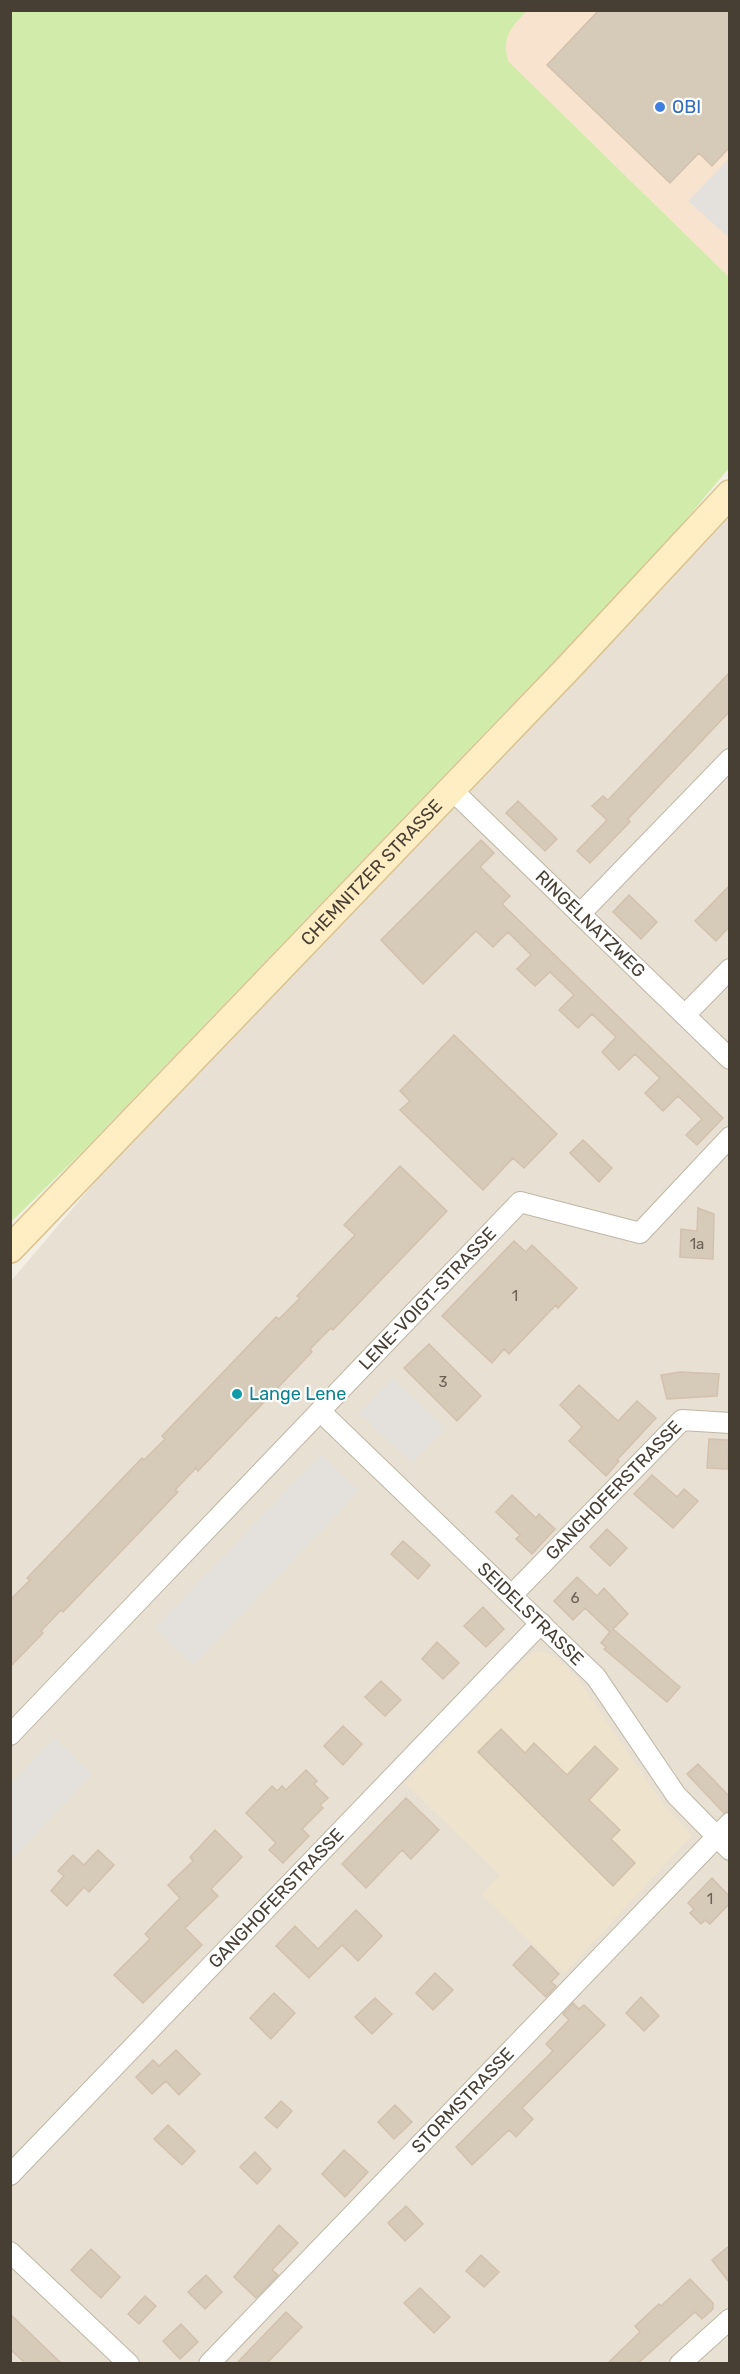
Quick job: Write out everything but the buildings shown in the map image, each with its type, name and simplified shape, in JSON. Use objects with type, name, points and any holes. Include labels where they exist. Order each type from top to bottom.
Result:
[{"type":"main road","name":"CHEMNITZER STRASSE","points":[[10,1249],[579,656],[729,494]]},
{"type":"street","points":[[580,914],[729,759]]},
{"type":"street","name":"RINGELNATZWEG","points":[[451,789],[729,1059]]},
{"type":"street","points":[[685,1016],[729,969]]},
{"type":"street","name":"LENE-VOIGT-STRASSE","points":[[10,1735],[520,1202],[640,1233],[729,1137]]},
{"type":"street","name":"SEIDELSTRASSE","points":[[321,1412],[596,1677],[676,1794],[725,1836]]},
{"type":"street","name":"GANGHOFERSTRASSE","points":[[512,1595],[682,1420],[729,1423]]},
{"type":"street","name":"GANGHOFERSTRASSE","points":[[10,2175],[541,1623]]},
{"type":"street","name":"STORMSTRASSE","points":[[209,2364],[725,1836]]},
{"type":"street","points":[[10,2252],[129,2364]]},
{"type":"street","points":[[680,2364],[729,2319]]},
{"type":"shaded area","name":"OBI","points":[[527,11],[729,11],[729,277],[507,61],[504,46],[509,30]]},
{"type":"shaded area","points":[[729,158],[729,238],[688,201]]},
{"type":"shaded area","points":[[729,515],[729,2363],[11,2364],[11,1281],[169,1095],[697,543]]},
{"type":"shaded area","points":[[392,1378],[445,1428],[412,1463],[359,1413]]},
{"type":"shaded area","points":[[321,1454],[359,1491],[193,1665],[155,1628]]},
{"type":"shaded area","points":[[543,1651],[558,1659],[578,1679],[662,1803],[692,1835],[564,1974],[481,1895],[500,1875],[405,1783],[525,1658],[535,1652]]},
{"type":"shaded area","points":[[54,1738],[92,1774],[11,1860],[11,1783]]},
{"type":"green space","points":[[11,11],[527,11],[507,38],[508,61],[729,277],[729,468],[659,552],[86,1148],[11,1222]]},
{"type":"place","name":"OBI","points":[[660,107]]},
{"type":"place","name":"Lange Lene","points":[[237,1394]]}]
